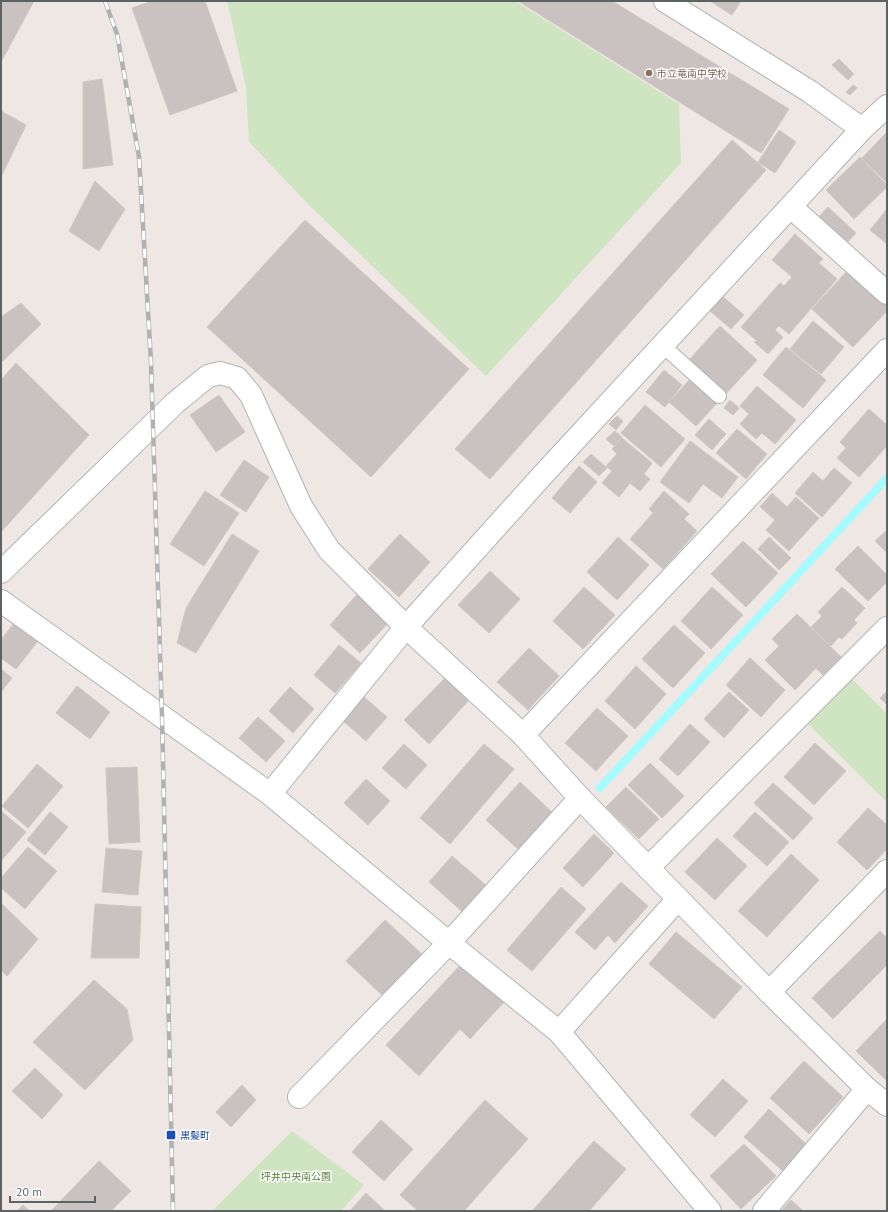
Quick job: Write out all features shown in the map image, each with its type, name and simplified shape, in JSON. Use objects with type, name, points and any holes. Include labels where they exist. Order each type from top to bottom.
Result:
[{"type":"street","points":[[666,1],[809,91],[862,129]]},
{"type":"street","points":[[270,794],[406,627],[662,345],[862,129],[886,107]]},
{"type":"street","points":[[791,207],[887,293]]},
{"type":"street","points":[[523,735],[887,350]]},
{"type":"street","points":[[1,572],[174,403],[208,376],[220,373],[237,378],[251,395],[301,506],[329,550],[406,627],[523,735],[580,798],[769,992],[887,1106]]},
{"type":"street","points":[[1,601],[270,794],[449,943],[559,1032],[710,1211]]},
{"type":"street","points":[[648,868],[887,628]]},
{"type":"street","points":[[299,1097],[449,943],[580,798]]},
{"type":"street","points":[[769,992],[887,871]]},
{"type":"street","points":[[559,1032],[678,898]]},
{"type":"street","points":[[764,1211],[868,1089]]},
{"type":"lane","points":[[662,345],[719,396]]},
{"type":"green space","points":[[227,1],[515,1],[679,104],[681,163],[486,376],[307,203],[249,142],[246,88]]},
{"type":"green space","points":[[852,679],[887,714],[887,802],[807,723]]},
{"type":"green space","name":"坪井中央南公園","points":[[292,1131],[364,1185],[341,1211],[212,1211]]},
{"type":"building","points":[[1,1],[34,1],[1,62]]},
{"type":"building","points":[[152,1],[205,1],[237,91],[170,115],[132,8]]},
{"type":"building","points":[[518,1],[612,1],[789,109],[761,153]]},
{"type":"building","points":[[710,1],[741,1],[732,15]]},
{"type":"building","points":[[839,59],[854,74],[848,80],[832,65]]},
{"type":"building","points":[[102,79],[113,165],[83,169],[83,82]]},
{"type":"building","points":[[853,85],[857,88],[850,95],[846,92]]},
{"type":"building","points":[[1,111],[26,125],[1,177]]},
{"type":"building","points":[[779,130],[796,142],[775,173],[758,162]]},
{"type":"building","points":[[887,132],[887,183],[862,158]]},
{"type":"building","points":[[732,140],[766,170],[490,479],[455,449]]},
{"type":"building","points":[[860,157],[887,185],[887,187],[854,219],[826,190]]},
{"type":"building","points":[[95,181],[125,209],[99,251],[69,231]]},
{"type":"building","points":[[828,207],[856,233],[844,246],[816,220]]},
{"type":"building","points":[[887,209],[887,244],[870,230]]},
{"type":"building","points":[[305,220],[469,369],[371,477],[207,327]]},
{"type":"building","points":[[795,234],[823,259],[819,263],[837,279],[789,334],[779,326],[775,330],[783,337],[768,354],[754,342],[757,341],[741,327],[780,283],[784,286],[792,277],[772,260]]},
{"type":"building","points":[[848,270],[887,305],[887,311],[853,347],[812,309]]},
{"type":"building","points":[[721,295],[744,315],[731,329],[708,309]]},
{"type":"building","points":[[21,303],[41,324],[1,363],[1,317]]},
{"type":"building","points":[[813,321],[844,347],[821,374],[790,349]]},
{"type":"building","points":[[720,326],[757,360],[724,396],[687,362]]},
{"type":"building","points":[[786,347],[826,380],[803,408],[763,375]]},
{"type":"building","points":[[16,363],[89,435],[1,532],[1,380]]},
{"type":"building","points":[[664,370],[682,385],[665,407],[646,392]]},
{"type":"building","points":[[692,377],[719,401],[696,426],[669,402]]},
{"type":"building","points":[[757,386],[796,420],[775,444],[762,433],[756,439],[740,424],[749,414],[740,406]]},
{"type":"building","points":[[219,395],[245,432],[216,452],[190,415]]},
{"type":"building","points":[[730,400],[739,408],[733,415],[724,408]]},
{"type":"building","points":[[645,405],[685,439],[661,467],[621,433]]},
{"type":"building","points":[[869,409],[887,425],[887,446],[859,477],[837,458],[846,448],[840,442]]},
{"type":"building","points":[[617,416],[623,421],[616,430],[609,424]]},
{"type":"building","points":[[709,419],[726,434],[712,450],[695,435]]},
{"type":"building","points":[[737,429],[767,454],[746,479],[716,453]]},
{"type":"building","points":[[615,431],[622,437],[614,446],[606,439]]},
{"type":"building","points":[[622,438],[652,463],[644,474],[650,479],[640,491],[630,483],[619,497],[602,483],[612,471],[606,466],[617,454],[612,449]]},
{"type":"building","points":[[690,441],[738,477],[722,498],[703,484],[689,503],[660,482]]},
{"type":"building","points":[[591,454],[607,468],[599,476],[583,462]]},
{"type":"building","points":[[244,460],[269,477],[246,512],[220,495]]},
{"type":"building","points":[[579,466],[597,482],[570,513],[552,498]]},
{"type":"building","points":[[834,468],[852,483],[822,517],[795,493],[813,472],[823,481]]},
{"type":"building","points":[[205,491],[239,513],[204,566],[170,544]]},
{"type":"building","points":[[664,491],[689,514],[684,519],[697,531],[663,569],[630,539],[653,513],[649,509]]},
{"type":"building","points":[[772,493],[787,507],[796,497],[819,518],[789,551],[766,530],[775,520],[760,507]]},
{"type":"building","points":[[887,530],[887,553],[875,541]]},
{"type":"building","points":[[232,534],[259,551],[196,653],[177,643],[186,608]]},
{"type":"building","points":[[400,534],[430,562],[399,597],[368,569]]},
{"type":"building","points":[[618,537],[649,565],[617,600],[587,572]]},
{"type":"building","points":[[769,537],[791,558],[779,570],[758,549]]},
{"type":"building","points":[[743,541],[778,573],[746,607],[711,574]]},
{"type":"building","points":[[858,546],[887,575],[887,582],[868,601],[835,569]]},
{"type":"building","points":[[490,571],[520,599],[489,633],[458,605]]},
{"type":"building","points":[[584,587],[615,615],[583,649],[553,621]]},
{"type":"building","points":[[712,587],[743,615],[711,649],[681,621]]},
{"type":"building","points":[[842,587],[865,608],[854,620],[857,623],[842,639],[839,637],[831,646],[811,627],[822,616],[818,612]]},
{"type":"building","points":[[361,590],[392,619],[360,653],[330,625]]},
{"type":"building","points":[[797,614],[841,657],[823,675],[816,668],[795,690],[765,660],[779,646],[772,639]]},
{"type":"building","points":[[14,623],[38,641],[16,669],[1,658],[1,640]]},
{"type":"building","points":[[674,625],[705,653],[673,688],[642,659]]},
{"type":"building","points":[[339,645],[361,663],[335,693],[314,675]]},
{"type":"building","points":[[529,648],[559,676],[528,710],[497,682]]},
{"type":"building","points":[[750,658],[785,690],[761,717],[726,685]]},
{"type":"building","points":[[636,666],[666,694],[635,729],[605,701]]},
{"type":"building","points":[[1,669],[12,678],[1,692]]},
{"type":"building","points":[[446,677],[470,699],[429,744],[404,720]]},
{"type":"building","points":[[77,686],[110,712],[90,739],[56,713]]},
{"type":"building","points":[[290,687],[314,709],[293,733],[269,711]]},
{"type":"building","points":[[887,691],[887,705],[880,698]]},
{"type":"building","points":[[729,692],[749,710],[724,738],[704,719]]},
{"type":"building","points":[[363,696],[387,717],[366,741],[342,720]]},
{"type":"building","points":[[597,708],[628,736],[596,771],[565,743]]},
{"type":"building","points":[[258,717],[285,741],[266,762],[239,738]]},
{"type":"building","points":[[690,724],[710,742],[678,776],[659,759]]},
{"type":"building","points":[[815,743],[846,771],[814,805],[784,777]]},
{"type":"building","points":[[404,744],[427,765],[406,789],[382,768]]},
{"type":"building","points":[[484,744],[514,769],[450,844],[420,818]]},
{"type":"building","points":[[650,763],[684,796],[662,818],[628,785]]},
{"type":"building","points":[[37,764],[63,786],[28,828],[2,806]]},
{"type":"building","points":[[137,767],[140,842],[109,844],[106,768]]},
{"type":"building","points":[[366,779],[390,801],[368,825],[344,803]]},
{"type":"building","points":[[520,782],[554,814],[520,851],[486,820]]},
{"type":"building","points":[[773,783],[813,818],[793,840],[754,803]]},
{"type":"building","points":[[626,787],[659,819],[639,839],[606,807]]},
{"type":"building","points":[[868,808],[887,825],[887,849],[867,870],[837,842]]},
{"type":"building","points":[[1,811],[26,832],[1,861]]},
{"type":"building","points":[[50,812],[68,827],[45,855],[27,840]]},
{"type":"building","points":[[755,812],[789,842],[767,866],[733,836]]},
{"type":"building","points":[[594,834],[614,853],[583,887],[563,868]]},
{"type":"building","points":[[717,838],[747,866],[715,900],[685,872]]},
{"type":"building","points":[[28,847],[57,871],[25,909],[1,888],[1,878]]},
{"type":"building","points":[[106,848],[142,851],[138,895],[102,892]]},
{"type":"building","points":[[791,854],[819,880],[767,937],[738,911]]},
{"type":"building","points":[[452,856],[488,887],[465,914],[429,882]]},
{"type":"building","points":[[621,882],[648,906],[615,943],[608,935],[595,950],[575,932]]},
{"type":"building","points":[[561,887],[586,909],[532,971],[507,950]]},
{"type":"building","points":[[1,903],[38,939],[7,976],[1,970]]},
{"type":"building","points":[[95,904],[141,907],[139,958],[91,958]]},
{"type":"building","points":[[385,920],[423,955],[384,997],[346,961]]},
{"type":"building","points":[[880,931],[887,938],[887,965],[833,1019],[812,998]]},
{"type":"building","points":[[676,932],[742,987],[714,1019],[649,964]]},
{"type":"building","points":[[463,962],[505,1001],[470,1039],[460,1029],[419,1076],[386,1045]]},
{"type":"building","points":[[94,980],[127,1009],[133,1040],[85,1090],[33,1042]]},
{"type":"building","points":[[887,1019],[887,1081],[856,1051]]},
{"type":"building","points":[[804,1061],[843,1097],[809,1134],[770,1098]]},
{"type":"building","points":[[35,1068],[63,1095],[42,1119],[12,1091]]},
{"type":"building","points":[[723,1079],[748,1101],[715,1137],[690,1115]]},
{"type":"building","points":[[242,1085],[256,1100],[231,1127],[216,1112]]},
{"type":"building","points":[[485,1100],[528,1139],[464,1211],[418,1211],[400,1195]]},
{"type":"building","points":[[769,1109],[808,1146],[784,1172],[744,1137]]},
{"type":"building","points":[[381,1120],[413,1149],[384,1181],[352,1152]]},
{"type":"building","points":[[594,1141],[626,1169],[589,1211],[532,1211]]},
{"type":"building","points":[[744,1144],[776,1176],[741,1209],[710,1176]]},
{"type":"building","points":[[99,1161],[131,1191],[111,1211],[51,1211]]},
{"type":"building","points":[[366,1193],[385,1211],[350,1211]]},
{"type":"building","points":[[791,1200],[803,1211],[781,1211]]},
{"type":"building","points":[[23,1205],[30,1211],[17,1211]]},
{"type":"waterway","points":[[600,788],[887,478]]},
{"type":"railway","points":[[105,1],[117,34],[139,157],[151,362],[162,716],[173,1211]]},
{"type":"place","name":"市立竜南中学校","points":[[649,73]]},
{"type":"place","name":"黒髪町","points":[[171,1135]]}]
